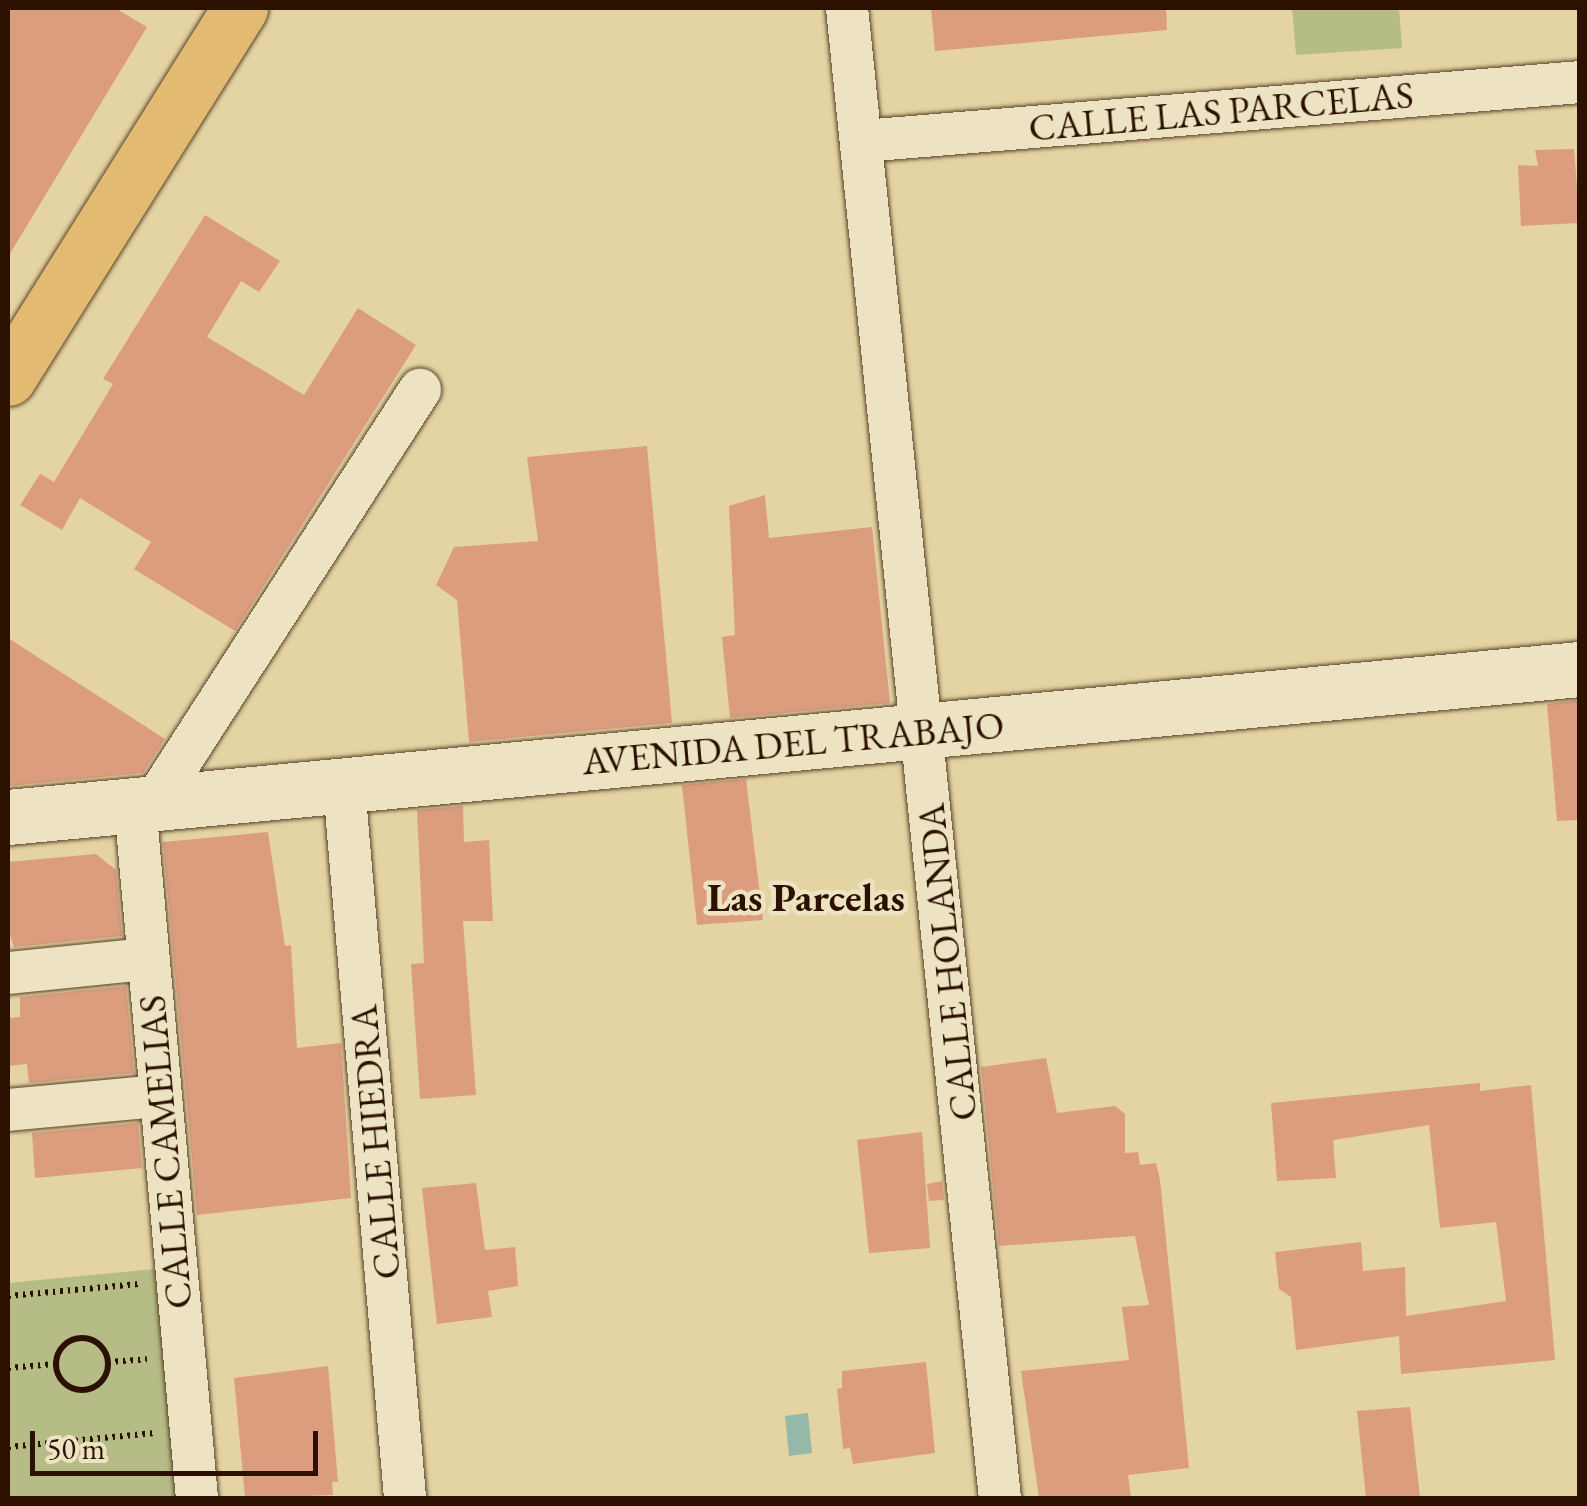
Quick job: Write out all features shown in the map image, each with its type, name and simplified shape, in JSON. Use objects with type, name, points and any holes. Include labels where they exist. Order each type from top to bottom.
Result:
[{"type":"main road","points":[[8,378],[240,8]]},
{"type":"street","name":"CALLE HOLANDA","points":[[847,8],[1000,1498]]},
{"type":"street","name":"CALLE LAS PARCELAS","points":[[863,142],[1580,82]]},
{"type":"street","points":[[144,804],[420,389]]},
{"type":"street","name":"AVENIDA DEL TRABAJO","points":[[8,817],[1580,669]]},
{"type":"street","name":"CALLE HIEDRA","points":[[344,786],[405,1498]]},
{"type":"street","name":"CALLE CAMELIAS","points":[[144,804],[146,959],[197,1498]]},
{"type":"street","points":[[8,973],[146,959]]},
{"type":"street","points":[[8,1110],[160,1096]]},
{"type":"path","points":[[8,1296],[177,1281]]},
{"type":"path","points":[[78,1338],[94,1340],[108,1362],[103,1380],[79,1390],[63,1383],[56,1364],[63,1345],[78,1338]]},
{"type":"path","points":[[8,1368],[56,1364]]},
{"type":"path","points":[[8,1447],[190,1430]]},
{"type":"green space","points":[[1292,8],[1399,8],[1402,48],[1296,55]]},
{"type":"green space","points":[[175,1267],[197,1498],[8,1498],[8,1283]]},
{"type":"shaded area","points":[[808,1413],[812,1453],[789,1456],[785,1416]]},
{"type":"building","points":[[8,8],[115,8],[147,27],[8,257]]},
{"type":"building","points":[[931,8],[1166,8],[1167,30],[935,51]]},
{"type":"building","points":[[1574,149],[1580,223],[1521,226],[1518,165],[1538,166],[1535,150]]},
{"type":"building","points":[[205,215],[280,261],[259,292],[241,281],[207,337],[304,395],[358,308],[416,345],[235,631],[134,569],[151,542],[80,498],[62,530],[20,505],[40,474],[54,482],[113,384],[103,379]]},
{"type":"building","points":[[647,446],[672,723],[469,742],[457,600],[436,585],[454,547],[538,541],[527,457]]},
{"type":"building","points":[[765,495],[769,538],[872,527],[890,703],[730,718],[722,637],[735,635],[729,506]]},
{"type":"building","points":[[8,638],[165,739],[143,773],[8,786]]},
{"type":"building","points":[[1580,700],[1580,820],[1557,821],[1547,704]]},
{"type":"building","points":[[746,779],[763,920],[697,925],[682,785]]},
{"type":"building","points":[[463,806],[464,842],[489,840],[493,921],[463,921],[476,1095],[420,1099],[411,964],[424,963],[417,810]]},
{"type":"building","points":[[268,832],[285,946],[291,945],[297,1048],[341,1043],[351,1198],[197,1215],[163,842]]},
{"type":"building","points":[[96,854],[116,870],[122,936],[14,947],[8,930],[8,862]]},
{"type":"building","points":[[126,986],[134,1073],[29,1083],[27,1064],[8,1066],[8,1018],[20,1017],[20,997]]},
{"type":"building","points":[[1046,1058],[1057,1113],[1115,1106],[1125,1114],[1125,1153],[1138,1152],[1140,1165],[1156,1163],[1160,1180],[1189,1468],[1128,1475],[1131,1498],[1039,1498],[1021,1371],[1129,1360],[1122,1307],[1149,1305],[1135,1236],[999,1246],[981,1067]]},
{"type":"building","points":[[1480,1083],[1480,1091],[1531,1085],[1555,1360],[1401,1374],[1399,1336],[1296,1350],[1291,1297],[1279,1289],[1275,1252],[1361,1242],[1363,1271],[1405,1267],[1406,1316],[1506,1301],[1496,1222],[1440,1228],[1429,1125],[1333,1140],[1336,1178],[1277,1181],[1271,1103]]},
{"type":"building","points":[[138,1123],[142,1168],[35,1178],[32,1133]]},
{"type":"building","points":[[922,1132],[930,1248],[869,1253],[857,1140]]},
{"type":"building","points":[[942,1181],[944,1200],[929,1201],[927,1184]]},
{"type":"building","points":[[476,1183],[485,1250],[515,1247],[518,1286],[488,1291],[492,1317],[437,1324],[422,1188]]},
{"type":"building","points":[[926,1362],[935,1453],[853,1464],[850,1448],[843,1449],[837,1389],[842,1388],[842,1371]]},
{"type":"building","points":[[328,1366],[338,1482],[332,1482],[333,1495],[245,1498],[234,1378]]},
{"type":"building","points":[[1410,1407],[1420,1498],[1366,1498],[1357,1411]]},
{"type":"district","name":"Las Parcelas","points":[[806,897]]}]
